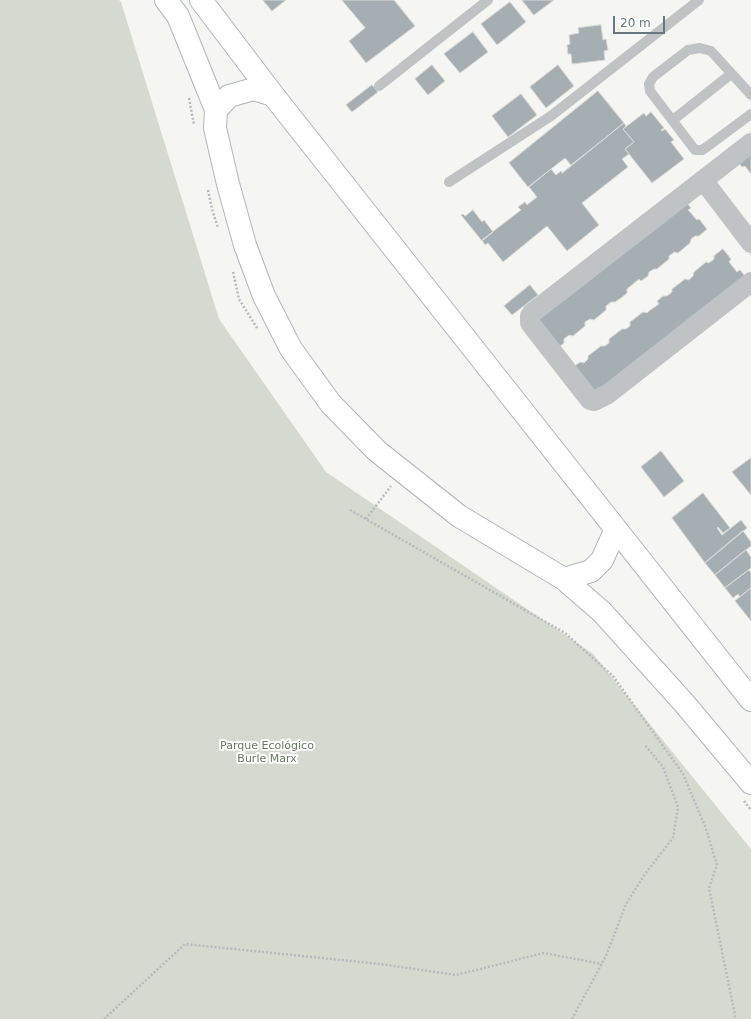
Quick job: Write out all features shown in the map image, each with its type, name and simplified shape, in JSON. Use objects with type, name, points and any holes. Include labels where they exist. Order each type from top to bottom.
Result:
[{"type":"street","points":[[166,0],[178,16],[216,110],[215,128],[228,184],[245,245],[264,296],[291,349],[331,404],[377,451],[459,516],[564,579],[602,612],[684,703],[746,791]]},
{"type":"street","points":[[201,0],[273,95],[751,700]]},
{"type":"street","points":[[216,110],[229,96],[254,89],[273,95]]},
{"type":"street","points":[[751,143],[532,313],[530,316],[530,323],[590,400],[594,401],[608,394],[751,282]]},
{"type":"street","points":[[704,180],[751,243]]},
{"type":"street","points":[[564,579],[591,571],[602,560],[616,529]]},
{"type":"lane","points":[[379,86],[488,0]]},
{"type":"lane","points":[[449,182],[551,116],[699,0]]},
{"type":"lane","points":[[751,96],[711,51],[700,48],[688,50],[653,77],[649,84],[650,91],[695,150],[702,150],[751,114]]},
{"type":"lane","points":[[673,120],[731,74]]},
{"type":"path","points":[[188,92],[195,126]]},
{"type":"path","points":[[207,186],[212,209],[219,229]]},
{"type":"path","points":[[232,270],[239,299],[259,332]]},
{"type":"path","points":[[366,519],[392,485],[387,480]]},
{"type":"path","points":[[350,510],[565,633],[613,676],[683,774],[705,826],[717,865],[709,888],[735,1019]]},
{"type":"path","points":[[572,1019],[606,956],[626,904],[645,874],[673,838],[678,807],[663,767],[645,745]]},
{"type":"path","points":[[746,791],[751,810]]},
{"type":"path","points":[[104,1019],[185,944],[380,964],[456,975],[544,953],[602,964]]},
{"type":"green space","name":"Parque Ecológico Burle Marx","points":[[0,0],[119,0],[121,2],[219,319],[326,472],[593,654],[751,849],[751,1019],[0,1019]]},
{"type":"building","points":[[263,0],[286,0],[272,11]]},
{"type":"building","points":[[342,0],[394,0],[415,26],[366,63],[349,41],[365,28]]},
{"type":"building","points":[[522,0],[554,0],[534,15]]},
{"type":"building","points":[[510,2],[526,22],[497,45],[481,24]]},
{"type":"building","points":[[601,25],[603,40],[606,39],[608,50],[604,51],[605,60],[572,64],[571,54],[568,54],[567,45],[570,44],[569,35],[579,33],[578,28]]},
{"type":"building","points":[[473,32],[488,52],[460,73],[444,54]]},
{"type":"building","points":[[432,65],[445,81],[428,95],[415,79]]},
{"type":"building","points":[[558,65],[574,86],[546,108],[530,87]]},
{"type":"building","points":[[372,85],[378,92],[352,112],[346,105]]},
{"type":"building","points":[[598,91],[624,123],[571,165],[565,158],[528,187],[509,163]]},
{"type":"building","points":[[521,94],[537,115],[508,137],[492,116]]},
{"type":"building","points":[[651,112],[664,128],[661,130],[662,131],[665,129],[674,140],[671,142],[684,159],[652,183],[625,149],[634,142],[623,129],[644,113],[646,116]]},
{"type":"building","points":[[624,123],[626,126],[623,129],[634,142],[625,149],[629,154],[622,159],[628,167],[582,203],[599,225],[567,251],[547,226],[503,262],[488,243],[485,245],[482,240],[521,210],[518,207],[525,202],[527,205],[537,197],[529,187],[551,169],[556,175],[561,171],[562,173]]},
{"type":"building","points":[[751,143],[751,174],[745,166],[742,167],[734,157]]},
{"type":"building","points":[[682,197],[691,208],[688,210],[697,220],[699,219],[707,229],[699,236],[695,236],[691,239],[690,243],[678,253],[674,252],[669,256],[669,259],[657,269],[649,272],[648,276],[641,281],[639,279],[627,289],[627,293],[615,302],[611,302],[606,306],[606,310],[594,320],[590,319],[585,322],[585,326],[573,336],[569,335],[564,339],[564,343],[555,350],[530,318]]},
{"type":"building","points":[[473,210],[482,222],[484,220],[493,232],[482,241],[461,215],[463,214],[465,216]]},
{"type":"building","points":[[723,249],[731,259],[729,262],[737,272],[740,270],[748,280],[596,401],[571,369],[580,362],[584,363],[588,359],[588,356],[601,346],[605,346],[609,343],[609,339],[622,329],[626,329],[630,326],[630,322],[643,312],[647,313],[659,304],[657,301],[663,296],[667,296],[672,292],[672,289],[685,279],[689,280],[693,276],[694,272],[706,262],[709,263],[714,259],[714,256]]},
{"type":"building","points":[[530,285],[538,295],[512,315],[504,306]]},
{"type":"building","points":[[661,451],[684,481],[664,497],[641,467]]},
{"type":"building","points":[[751,458],[751,495],[732,472]]},
{"type":"building","points":[[703,493],[730,528],[723,533],[718,527],[717,528],[722,535],[741,520],[747,528],[705,563],[672,518]]},
{"type":"building","points":[[743,531],[751,542],[751,546],[715,575],[705,563]]},
{"type":"building","points":[[746,550],[751,557],[751,568],[725,588],[715,575]]},
{"type":"building","points":[[749,570],[751,573],[751,588],[740,597],[738,594],[733,598],[725,588]]},
{"type":"building","points":[[751,588],[751,621],[735,601]]}]
